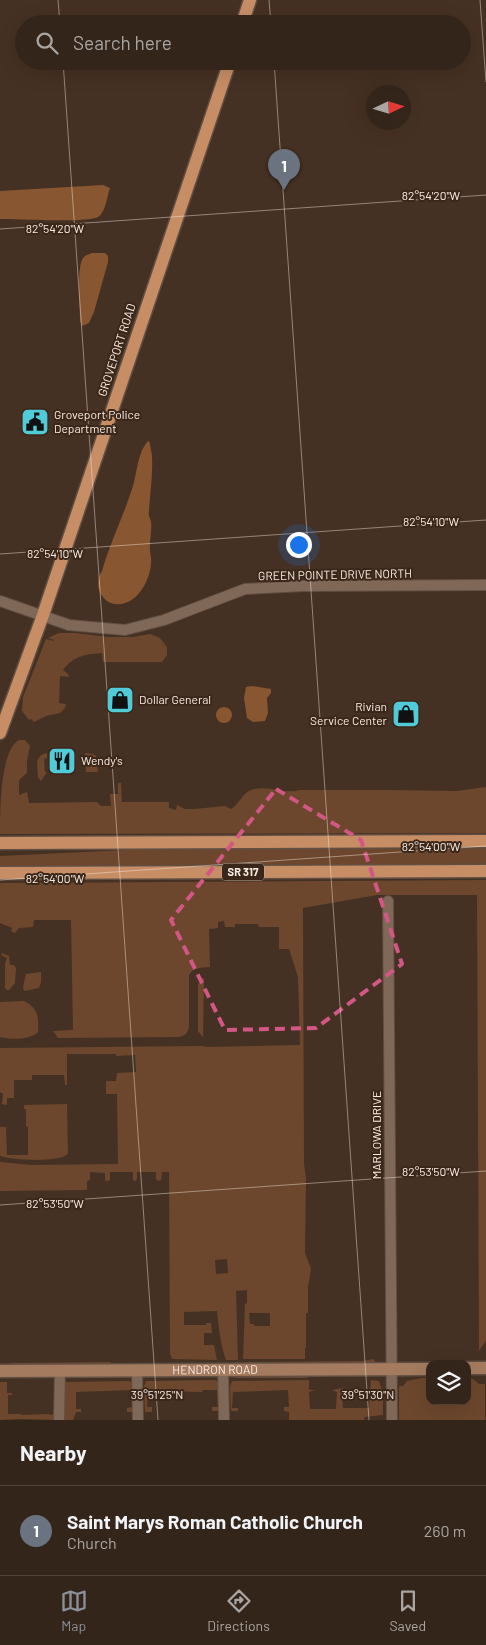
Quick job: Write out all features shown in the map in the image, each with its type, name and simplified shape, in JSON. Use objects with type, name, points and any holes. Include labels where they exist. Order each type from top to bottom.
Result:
[{"type":"main road","points":[[245,15],[250,0]]},
{"type":"main road","name":"GROVEPORT ROAD","points":[[0,733],[43,615],[227,70]]},
{"type":"main road","points":[[0,843],[486,841]]},
{"type":"main road","name":"SR 317","points":[[0,873],[486,871]]},
{"type":"street","name":"GREEN POINTE DRIVE NORTH","points":[[0,601],[69,624],[125,630],[164,620],[245,589],[308,586],[486,586]]},
{"type":"street","name":"MARLOWA DRIVE","points":[[388,901],[392,1420]]},
{"type":"street","name":"HENDRON ROAD","points":[[0,1371],[426,1369]]},
{"type":"street","points":[[59,1420],[60,1370]]},
{"type":"street","points":[[137,1370],[138,1420]]},
{"type":"street","points":[[223,1370],[224,1420]]},
{"type":"highlighted area","points":[[276,789],[361,840],[402,964],[316,1028],[225,1030],[171,920]]},
{"type":"shaded area","points":[[103,185],[110,188],[105,208],[98,217],[80,220],[0,219],[0,191]]},
{"type":"shaded area","points":[[105,253],[108,256],[108,262],[94,312],[89,323],[82,326],[79,298],[80,265],[86,255]]},
{"type":"shaded area","points":[[148,441],[152,455],[149,512],[151,525],[150,570],[140,593],[125,603],[111,603],[102,596],[99,590],[99,577],[125,510],[144,446]]},
{"type":"shaded area","points":[[59,633],[108,637],[133,637],[150,634],[160,638],[167,647],[167,655],[162,662],[103,662],[102,653],[85,655],[76,659],[63,670],[69,677],[60,676],[59,703],[66,704],[65,708],[60,713],[46,716],[34,722],[31,719],[29,720],[22,711],[23,697],[46,639],[54,641],[48,638]]},
{"type":"shaded area","points":[[246,687],[271,689],[271,693],[267,698],[268,713],[265,721],[253,722],[247,718],[244,698]]},
{"type":"shaded area","points":[[221,707],[227,707],[232,712],[230,721],[221,723],[216,718],[216,712]]},
{"type":"shaded area","points":[[19,740],[25,740],[30,746],[27,773],[19,780],[19,795],[27,792],[29,803],[97,802],[101,806],[111,806],[110,794],[118,794],[118,783],[121,783],[122,802],[169,802],[169,808],[176,810],[177,805],[185,809],[225,806],[231,809],[243,796],[257,788],[288,791],[457,791],[486,787],[486,833],[0,834],[2,782],[8,756],[13,746]]},
{"type":"shaded area","points":[[47,753],[47,758],[44,759],[45,772],[47,772],[41,781],[38,777],[37,761],[41,755]]},
{"type":"shaded area","points":[[85,753],[96,756],[98,772],[86,772]]},
{"type":"shaded area","points":[[486,848],[486,865],[0,867],[0,856],[146,849]]},
{"type":"shaded area","points":[[486,880],[486,1341],[479,1351],[477,895],[377,895],[303,908],[305,1253],[311,1269],[308,1287],[308,1313],[306,1313],[305,1359],[243,1359],[247,1290],[236,1291],[238,1360],[226,1360],[221,1342],[217,1311],[184,1312],[184,1325],[206,1325],[206,1323],[211,1323],[212,1333],[204,1333],[204,1345],[214,1345],[217,1360],[172,1359],[170,1354],[169,1172],[162,1172],[161,1180],[158,1181],[156,1179],[156,1172],[137,1172],[137,1179],[135,1181],[133,1180],[133,1172],[110,1172],[110,1180],[107,1181],[105,1180],[105,1173],[90,1172],[87,1190],[0,1191],[0,1162],[31,1165],[118,1164],[117,1094],[106,1094],[106,1081],[116,1081],[117,1073],[136,1072],[135,1055],[67,1054],[67,1085],[65,1085],[64,1075],[32,1075],[32,1080],[14,1080],[14,1098],[7,1098],[7,1105],[2,1104],[3,1094],[0,1092],[0,1048],[300,1045],[298,977],[289,949],[279,949],[279,927],[259,927],[258,924],[235,924],[235,927],[225,927],[224,921],[218,922],[218,928],[209,929],[210,967],[195,969],[189,975],[189,1028],[186,1034],[180,1037],[58,1038],[53,1031],[73,1030],[71,920],[34,920],[33,927],[19,928],[15,933],[11,931],[12,928],[0,923],[0,883]],"holes":[[[227,1259],[228,1273],[216,1274],[215,1260]],[[249,1313],[270,1313],[270,1326],[254,1326],[254,1324],[250,1324]]]},
{"type":"shaded area","points":[[2,953],[9,956],[10,965],[14,965],[16,968],[15,983],[9,990],[5,988],[5,964],[7,958],[1,955]]},
{"type":"shaded area","points":[[41,972],[39,988],[24,991],[26,974]]},
{"type":"shaded area","points":[[201,978],[204,978],[203,1036],[198,1031],[198,985]]},
{"type":"shaded area","points":[[24,1001],[37,1014],[38,1032],[30,1037],[20,1039],[0,1037],[0,1002]]},
{"type":"shaded area","points":[[67,1104],[68,1154],[63,1157],[46,1160],[15,1159],[0,1156],[0,1127],[6,1127],[7,1155],[28,1155],[28,1127],[26,1126],[26,1109],[24,1109],[24,1105]]},
{"type":"shaded area","points":[[374,1359],[375,1362],[364,1363],[245,1362],[362,1361]]},
{"type":"shaded area","points":[[111,1362],[111,1364],[13,1365],[10,1363]]},
{"type":"shaded area","points":[[240,1375],[304,1375],[308,1378],[234,1378]]},
{"type":"shaded area","points":[[426,1378],[426,1405],[471,1405],[471,1379],[479,1384],[485,1384],[485,1420],[399,1420],[399,1386],[403,1386],[407,1381]]},
{"type":"shaded area","points":[[216,1380],[219,1384],[219,1411],[212,1411],[212,1407],[218,1407],[217,1390],[203,1390],[202,1392],[148,1391],[147,1407],[152,1407],[152,1412],[145,1412],[144,1386],[146,1381]]},
{"type":"shaded area","points":[[309,1380],[309,1390],[315,1390],[309,1392],[310,1409],[336,1409],[337,1392],[332,1390],[343,1388],[343,1390],[348,1391],[342,1391],[343,1408],[369,1408],[370,1392],[365,1390],[370,1390],[371,1380],[379,1381],[383,1393],[383,1415],[365,1417],[364,1420],[289,1420],[289,1412],[284,1411],[284,1407],[289,1407],[288,1390],[233,1392],[232,1408],[238,1408],[238,1411],[231,1411],[230,1387],[232,1381]]},
{"type":"shaded area","points":[[130,1381],[134,1386],[135,1412],[127,1412],[127,1408],[132,1407],[132,1390],[76,1392],[76,1409],[81,1409],[81,1412],[76,1412],[73,1420],[63,1420],[64,1382]]},
{"type":"shaded area","points":[[0,1382],[7,1382],[7,1393],[12,1393],[12,1395],[8,1395],[8,1414],[51,1415],[55,1413],[55,1420],[0,1420]]},
{"type":"place","name":"Saint Marys Roman Catholic Church","points":[[284,190]]},
{"type":"place","name":"Groveport Police Department","points":[[35,422]]},
{"type":"place","name":"Dollar General","points":[[120,700]]},
{"type":"place","name":"Rivian Service Center","points":[[406,714]]},
{"type":"place","name":"Wendy's","points":[[62,761]]}]
